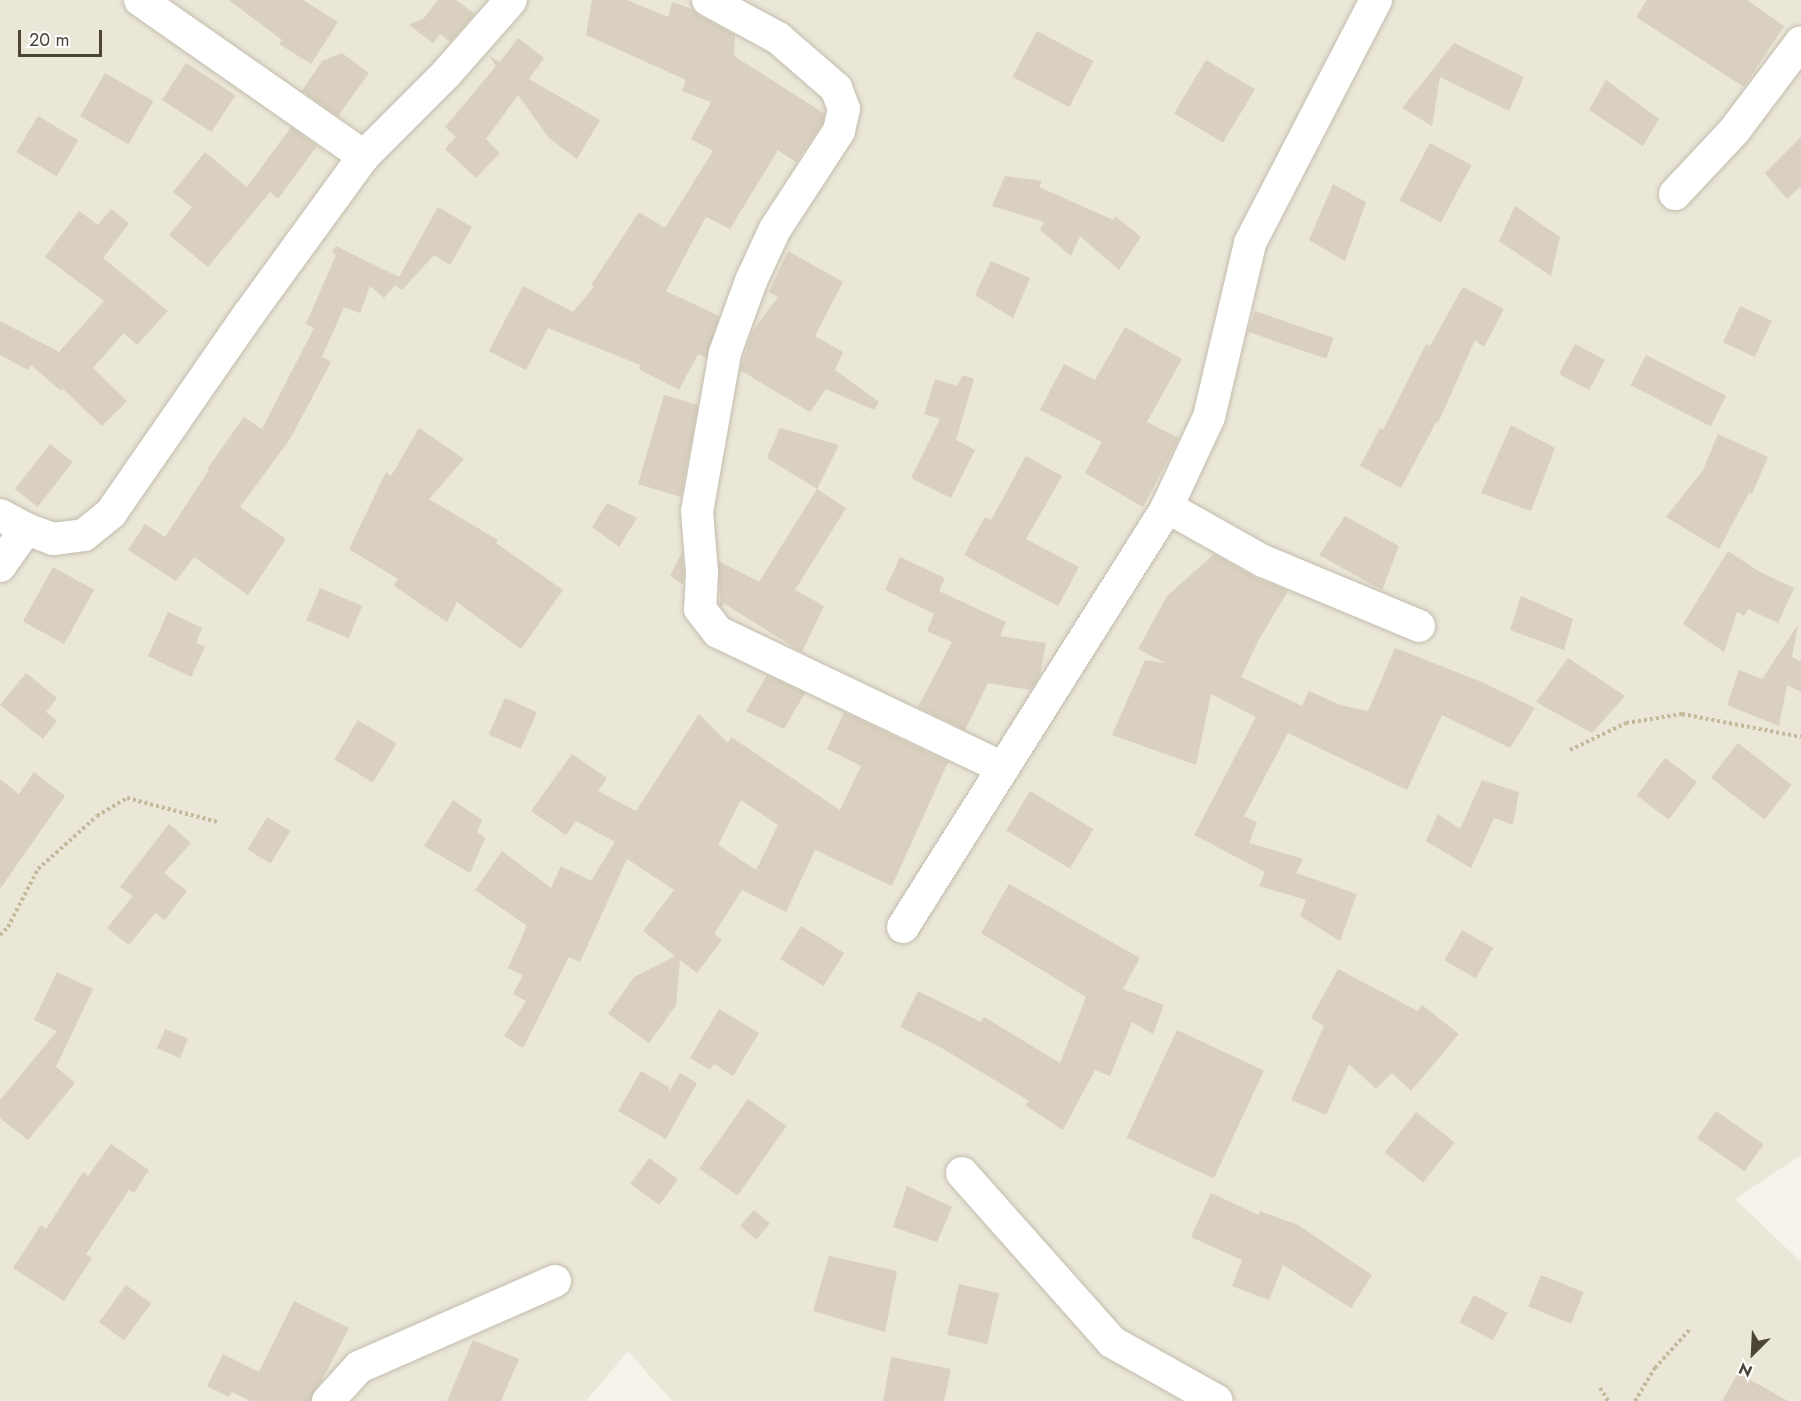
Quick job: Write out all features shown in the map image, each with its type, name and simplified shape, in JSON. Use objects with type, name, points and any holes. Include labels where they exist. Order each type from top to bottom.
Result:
[{"type":"street","points":[[140,0],[364,156]]},
{"type":"street","points":[[0,566],[13,522],[53,539],[84,535],[111,513],[364,156],[446,74],[511,0]]},
{"type":"street","points":[[708,0],[778,38],[836,88],[844,109],[839,131],[775,229],[751,281],[724,353],[697,511],[702,573],[700,609],[718,632],[1003,768]]},
{"type":"street","points":[[903,927],[1167,507],[1209,417],[1250,243],[1376,0]]},
{"type":"street","points":[[1675,194],[1734,131],[1801,42]]},
{"type":"street","points":[[1167,507],[1263,561],[1419,626]]},
{"type":"street","points":[[962,1173],[1112,1342],[1217,1401]]},
{"type":"street","points":[[328,1401],[359,1367],[555,1281]]},
{"type":"path","points":[[1570,750],[1626,723],[1682,714],[1801,737]]},
{"type":"path","points":[[0,935],[8,927],[38,869],[97,816],[127,798],[218,822]]},
{"type":"path","points":[[1635,1401],[1655,1368],[1690,1329]]},
{"type":"path","points":[[1600,1388],[1608,1401]]},
{"type":"shaded area","points":[[0,0],[1801,0],[1801,1155],[1735,1199],[1801,1262],[1801,1401],[672,1401],[628,1351],[586,1401],[0,1401]]},
{"type":"building","points":[[229,0],[303,0],[338,22],[311,64],[279,44],[282,40]]},
{"type":"building","points":[[438,0],[456,0],[475,14],[450,42],[440,34],[433,43],[409,25],[424,18]]},
{"type":"building","points":[[592,0],[627,0],[668,17],[672,2],[692,9],[699,16],[735,35],[734,56],[825,114],[822,124],[796,162],[778,150],[730,229],[706,217],[666,291],[719,316],[706,358],[698,354],[679,390],[639,369],[640,365],[548,328],[526,370],[489,351],[523,286],[573,312],[594,287],[591,285],[639,212],[665,228],[713,151],[691,139],[711,102],[682,91],[686,80],[586,35]]},
{"type":"building","points":[[1647,0],[1747,0],[1784,26],[1744,87],[1636,17]]},
{"type":"building","points":[[1037,31],[1094,61],[1069,107],[1013,77]]},
{"type":"building","points":[[518,38],[544,58],[529,79],[600,120],[577,159],[549,138],[518,95],[486,139],[500,153],[476,178],[445,149],[456,137],[445,127],[496,66],[489,56],[500,62]]},
{"type":"building","points":[[1454,43],[1524,77],[1509,111],[1440,77],[1432,126],[1402,108]]},
{"type":"building","points":[[342,53],[369,73],[338,116],[302,91],[322,61]]},
{"type":"building","points":[[1206,60],[1255,89],[1223,143],[1174,113]]},
{"type":"building","points":[[186,63],[235,95],[212,132],[162,100]]},
{"type":"building","points":[[105,73],[153,101],[128,144],[80,116]]},
{"type":"building","points":[[1606,80],[1659,119],[1643,146],[1589,110]]},
{"type":"building","points":[[38,116],[78,140],[57,176],[16,152]]},
{"type":"building","points":[[291,127],[317,146],[278,199],[270,192],[208,267],[169,235],[192,207],[173,192],[205,152],[247,187]]},
{"type":"building","points":[[1801,137],[1801,186],[1787,199],[1765,173]]},
{"type":"building","points":[[1430,143],[1471,165],[1441,222],[1399,200]]},
{"type":"building","points":[[1005,176],[1042,181],[1039,187],[1113,220],[1115,216],[1141,237],[1119,270],[1080,236],[1071,256],[1040,230],[1044,222],[992,206]]},
{"type":"building","points":[[1333,184],[1366,202],[1345,261],[1309,240]]},
{"type":"building","points":[[1515,206],[1560,237],[1551,276],[1499,241]]},
{"type":"building","points":[[438,207],[472,227],[450,265],[434,255],[402,290],[395,285],[384,298],[370,286],[360,313],[344,307],[322,357],[331,362],[290,439],[240,507],[286,539],[248,595],[194,557],[176,581],[128,550],[145,524],[165,537],[209,470],[207,469],[244,417],[262,429],[314,328],[306,324],[336,255],[332,252],[336,246],[399,277]]},
{"type":"building","points":[[111,209],[129,223],[103,258],[168,311],[137,345],[124,333],[93,368],[127,401],[102,426],[63,389],[61,391],[31,365],[28,370],[0,355],[0,321],[59,352],[104,301],[45,257],[79,211],[98,225]]},
{"type":"building","points":[[788,251],[843,282],[815,336],[843,352],[835,370],[879,402],[874,410],[826,389],[810,412],[740,370],[752,332],[778,297],[769,292]]},
{"type":"building","points":[[991,261],[1030,278],[1013,318],[975,295]]},
{"type":"building","points":[[1463,287],[1504,309],[1484,347],[1475,340],[1438,423],[1436,422],[1401,488],[1360,466],[1380,428],[1383,430],[1426,344],[1430,346]]},
{"type":"building","points":[[1740,306],[1772,321],[1755,357],[1723,342]]},
{"type":"building","points":[[1255,311],[1333,338],[1326,359],[1248,332]]},
{"type":"building","points":[[1125,327],[1182,359],[1147,422],[1179,438],[1143,507],[1085,473],[1102,442],[1040,410],[1064,364],[1095,380]]},
{"type":"building","points":[[1575,344],[1605,360],[1589,390],[1559,374]]},
{"type":"building","points":[[1646,355],[1726,396],[1711,426],[1631,385]]},
{"type":"building","points":[[963,375],[974,379],[956,440],[975,450],[951,498],[911,478],[940,419],[924,414],[935,379],[957,386]]},
{"type":"building","points":[[664,395],[698,405],[681,497],[638,484]]},
{"type":"building","points":[[1511,425],[1555,448],[1531,511],[1481,493]]},
{"type":"building","points":[[419,428],[464,459],[429,499],[498,540],[496,543],[563,590],[521,649],[457,602],[447,622],[394,586],[398,579],[349,549],[386,472],[391,476]]},
{"type":"building","points":[[780,428],[839,445],[817,489],[767,458]]},
{"type":"building","points":[[1718,434],[1768,457],[1752,494],[1749,493],[1719,549],[1666,517],[1703,470]]},
{"type":"building","points":[[50,444],[73,462],[38,507],[15,489]]},
{"type":"building","points":[[1026,456],[1062,476],[1026,539],[1079,567],[1058,606],[964,555],[985,517],[991,520]]},
{"type":"building","points":[[817,489],[846,508],[795,590],[824,606],[802,652],[723,603],[723,607],[720,606],[719,561],[759,582]]},
{"type":"building","points":[[607,503],[637,518],[619,547],[592,527]]},
{"type":"building","points":[[1345,516],[1399,546],[1382,590],[1319,555]]},
{"type":"building","points":[[1728,551],[1760,572],[1794,588],[1778,623],[1748,609],[1744,616],[1737,612],[1724,652],[1683,624]]},
{"type":"building","points":[[682,552],[684,573],[683,584],[670,576]]},
{"type":"building","points":[[1214,554],[1254,577],[1288,591],[1258,641],[1241,677],[1302,706],[1309,691],[1340,705],[1368,711],[1395,648],[1482,682],[1535,708],[1510,748],[1442,715],[1407,790],[1288,733],[1244,816],[1257,822],[1249,843],[1303,859],[1296,873],[1357,894],[1340,941],[1300,916],[1306,900],[1259,886],[1265,872],[1194,835],[1256,717],[1211,694],[1196,765],[1112,735],[1145,660],[1165,663],[1138,649],[1167,596]]},
{"type":"building","points":[[900,557],[945,578],[939,591],[1006,622],[1000,636],[1046,643],[1040,675],[1031,690],[988,683],[965,730],[918,707],[952,642],[927,631],[934,614],[885,590]]},
{"type":"building","points":[[53,567],[94,590],[64,644],[23,621]]},
{"type":"building","points":[[320,588],[362,606],[349,638],[306,620]]},
{"type":"building","points":[[1521,596],[1573,619],[1564,650],[1510,630]]},
{"type":"building","points":[[168,612],[202,628],[196,643],[205,647],[191,677],[148,656]]},
{"type":"building","points":[[1798,625],[1792,657],[1801,662],[1801,692],[1787,685],[1779,726],[1727,705],[1739,670],[1762,679]]},
{"type":"building","points":[[1568,658],[1625,696],[1592,733],[1536,702]]},
{"type":"building","points":[[26,673],[57,698],[46,712],[57,721],[43,739],[0,705]]},
{"type":"building","points":[[767,675],[805,693],[784,729],[746,711]]},
{"type":"building","points":[[505,698],[537,712],[521,749],[489,735]]},
{"type":"building","points":[[844,712],[948,762],[892,886],[815,850],[786,912],[742,890],[714,934],[722,940],[697,973],[680,960],[676,1005],[649,1043],[608,1014],[634,977],[675,956],[643,931],[674,890],[627,859],[580,962],[569,957],[523,1048],[504,1036],[526,1001],[513,994],[523,975],[508,968],[527,926],[475,890],[502,851],[551,888],[561,866],[591,881],[615,842],[576,821],[566,835],[531,811],[572,754],[607,778],[598,791],[636,811],[699,714],[728,743],[731,737],[840,810],[861,766],[827,749]],"holes":[[[741,800],[778,825],[756,870],[718,845]]]},
{"type":"building","points":[[358,720],[397,743],[373,783],[334,759]]},
{"type":"building","points":[[1738,743],[1792,785],[1764,820],[1711,778]]},
{"type":"building","points":[[1665,758],[1697,782],[1669,820],[1637,796]]},
{"type":"building","points":[[34,772],[65,796],[0,889],[0,779],[19,794]]},
{"type":"building","points":[[1482,780],[1519,792],[1513,825],[1494,818],[1471,868],[1426,841],[1438,814],[1460,829]]},
{"type":"building","points":[[1030,791],[1093,829],[1070,869],[1006,830]]},
{"type":"building","points":[[453,800],[482,820],[477,832],[485,838],[470,873],[424,846]]},
{"type":"building","points":[[267,817],[290,831],[271,863],[247,850]]},
{"type":"building","points":[[169,824],[191,843],[164,873],[187,891],[165,920],[155,913],[129,945],[107,928],[133,896],[120,887]]},
{"type":"building","points":[[1009,884],[1140,958],[1123,989],[1164,1005],[1153,1034],[1132,1022],[1110,1076],[1095,1070],[1063,1130],[1025,1105],[1029,1101],[940,1047],[900,1027],[918,991],[981,1022],[984,1017],[1060,1063],[1086,997],[981,933]]},
{"type":"building","points":[[801,926],[844,953],[824,986],[780,959]]},
{"type":"building","points":[[1462,930],[1493,948],[1476,978],[1444,960]]},
{"type":"building","points":[[1338,969],[1418,1011],[1422,1005],[1459,1034],[1411,1091],[1392,1073],[1376,1089],[1349,1064],[1326,1115],[1291,1100],[1324,1026],[1311,1018]]},
{"type":"building","points":[[57,972],[93,989],[56,1067],[75,1083],[28,1140],[0,1118],[0,1100],[57,1031],[34,1020]]},
{"type":"building","points":[[719,1009],[759,1033],[733,1076],[714,1064],[710,1070],[690,1058]]},
{"type":"building","points":[[165,1029],[188,1039],[180,1058],[157,1048]]},
{"type":"building","points":[[1177,1030],[1264,1071],[1214,1178],[1127,1138]]},
{"type":"building","points":[[641,1071],[669,1087],[669,1092],[680,1073],[697,1083],[666,1139],[618,1111]]},
{"type":"building","points":[[748,1099],[787,1126],[738,1196],[699,1169]]},
{"type":"building","points":[[1716,1111],[1764,1144],[1745,1171],[1697,1138]]},
{"type":"building","points":[[1416,1112],[1455,1142],[1423,1182],[1385,1152]]},
{"type":"building","points":[[111,1144],[149,1170],[134,1193],[129,1190],[86,1254],[92,1258],[64,1301],[13,1268],[41,1225],[46,1229],[83,1172],[88,1176]]},
{"type":"building","points":[[649,1158],[678,1179],[659,1205],[630,1184]]},
{"type":"building","points":[[907,1186],[952,1207],[937,1242],[893,1227]]},
{"type":"building","points":[[1211,1193],[1259,1215],[1260,1211],[1298,1225],[1372,1275],[1351,1308],[1283,1265],[1269,1300],[1232,1286],[1242,1260],[1191,1237]]},
{"type":"building","points":[[754,1210],[770,1224],[756,1240],[740,1226]]},
{"type":"building","points":[[829,1256],[897,1271],[885,1332],[813,1311]]},
{"type":"building","points":[[1541,1275],[1584,1292],[1571,1324],[1528,1307]]},
{"type":"building","points":[[959,1284],[999,1293],[987,1344],[947,1335]]},
{"type":"building","points":[[126,1285],[151,1303],[124,1340],[99,1322]]},
{"type":"building","points":[[1474,1295],[1508,1313],[1493,1340],[1459,1322]]},
{"type":"building","points":[[294,1301],[349,1328],[311,1401],[250,1401],[232,1392],[229,1397],[207,1386],[223,1354],[259,1372]]},
{"type":"building","points":[[473,1340],[519,1359],[501,1401],[447,1401]]},
{"type":"building","points":[[891,1357],[951,1369],[944,1401],[883,1401]]},
{"type":"building","points":[[1738,1373],[1788,1401],[1722,1401]]}]
